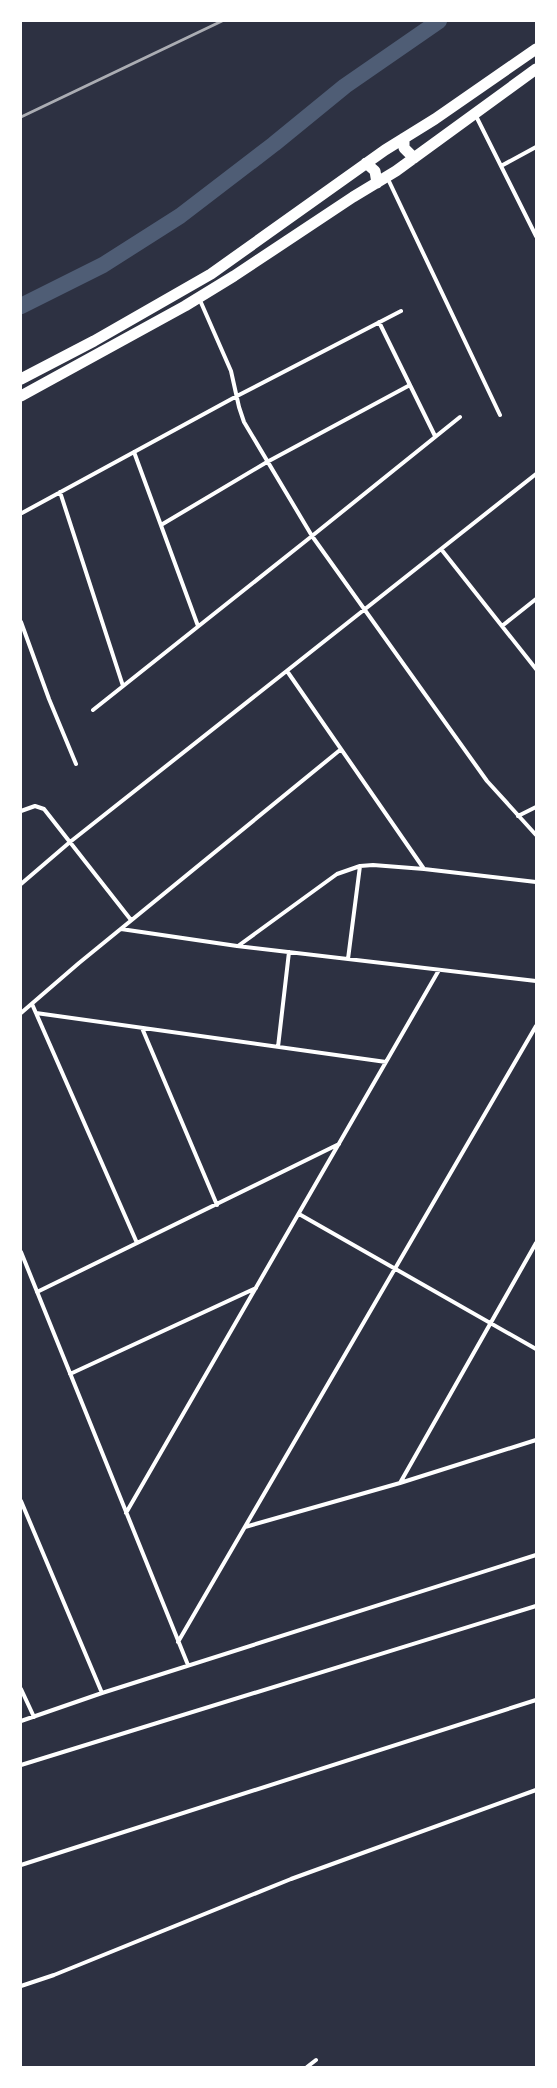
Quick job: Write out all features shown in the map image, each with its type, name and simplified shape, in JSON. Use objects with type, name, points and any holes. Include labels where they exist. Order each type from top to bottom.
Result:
[{"type":"highway","points":[[21,379],[206,277],[243,253],[366,163],[435,119],[536,49]]},
{"type":"highway","points":[[21,396],[199,298],[382,180],[536,69]]},
{"type":"highway","points":[[404,138],[404,148],[414,158]]},
{"type":"highway","points":[[366,163],[382,180]]},
{"type":"street","points":[[474,113],[536,236]]},
{"type":"street","points":[[501,166],[535,149]]},
{"type":"street","points":[[382,180],[500,415]]},
{"type":"street","points":[[199,298],[230,371],[241,415],[267,462],[312,536],[487,781],[536,835]]},
{"type":"street","points":[[22,513],[237,396],[401,311]]},
{"type":"street","points":[[379,322],[435,436]]},
{"type":"street","points":[[161,525],[267,462],[410,385]]},
{"type":"street","points":[[93,710],[460,417]]},
{"type":"street","points":[[134,452],[198,626]]},
{"type":"street","points":[[21,884],[70,842],[536,474]]},
{"type":"street","points":[[60,492],[123,686]]},
{"type":"street","points":[[441,549],[536,669]]},
{"type":"street","points":[[502,626],[536,599]]},
{"type":"street","points":[[21,622],[49,699],[76,764]]},
{"type":"street","points":[[287,671],[340,750],[424,869]]},
{"type":"street","points":[[21,1013],[121,928],[340,750]]},
{"type":"street","points":[[21,811],[35,806],[40,806],[131,920]]},
{"type":"street","points":[[518,816],[536,807]]},
{"type":"street","points":[[237,946],[337,874],[360,866],[373,865],[424,869],[536,882]]},
{"type":"street","points":[[348,959],[360,866]]},
{"type":"street","points":[[121,928],[237,946],[536,982]]},
{"type":"street","points":[[278,1047],[289,952]]},
{"type":"street","points":[[126,1513],[439,970]]},
{"type":"street","points":[[32,1004],[137,1243]]},
{"type":"street","points":[[36,1013],[386,1062]]},
{"type":"street","points":[[178,1642],[536,1026]]},
{"type":"street","points":[[142,1028],[217,1204]]},
{"type":"street","points":[[37,1292],[339,1144]]},
{"type":"street","points":[[299,1214],[536,1349]]},
{"type":"street","points":[[400,1483],[536,1244]]},
{"type":"street","points":[[21,1252],[188,1665]]},
{"type":"street","points":[[70,1374],[256,1288]]},
{"type":"street","points":[[245,1527],[400,1483],[536,1440]]},
{"type":"street","points":[[21,1501],[102,1693]]},
{"type":"street","points":[[21,1721],[188,1665],[536,1555]]},
{"type":"street","points":[[21,1765],[536,1606]]},
{"type":"street","points":[[21,1689],[34,1717]]},
{"type":"street","points":[[21,1866],[536,1700]]},
{"type":"street","points":[[21,1986],[54,1975],[291,1879],[536,1790]]},
{"type":"street","points":[[307,2067],[316,2060]]},
{"type":"waterway","points":[[21,306],[103,265],[180,216],[274,144],[345,86],[439,21]]},
{"type":"railway","points":[[21,117],[222,21]]}]
